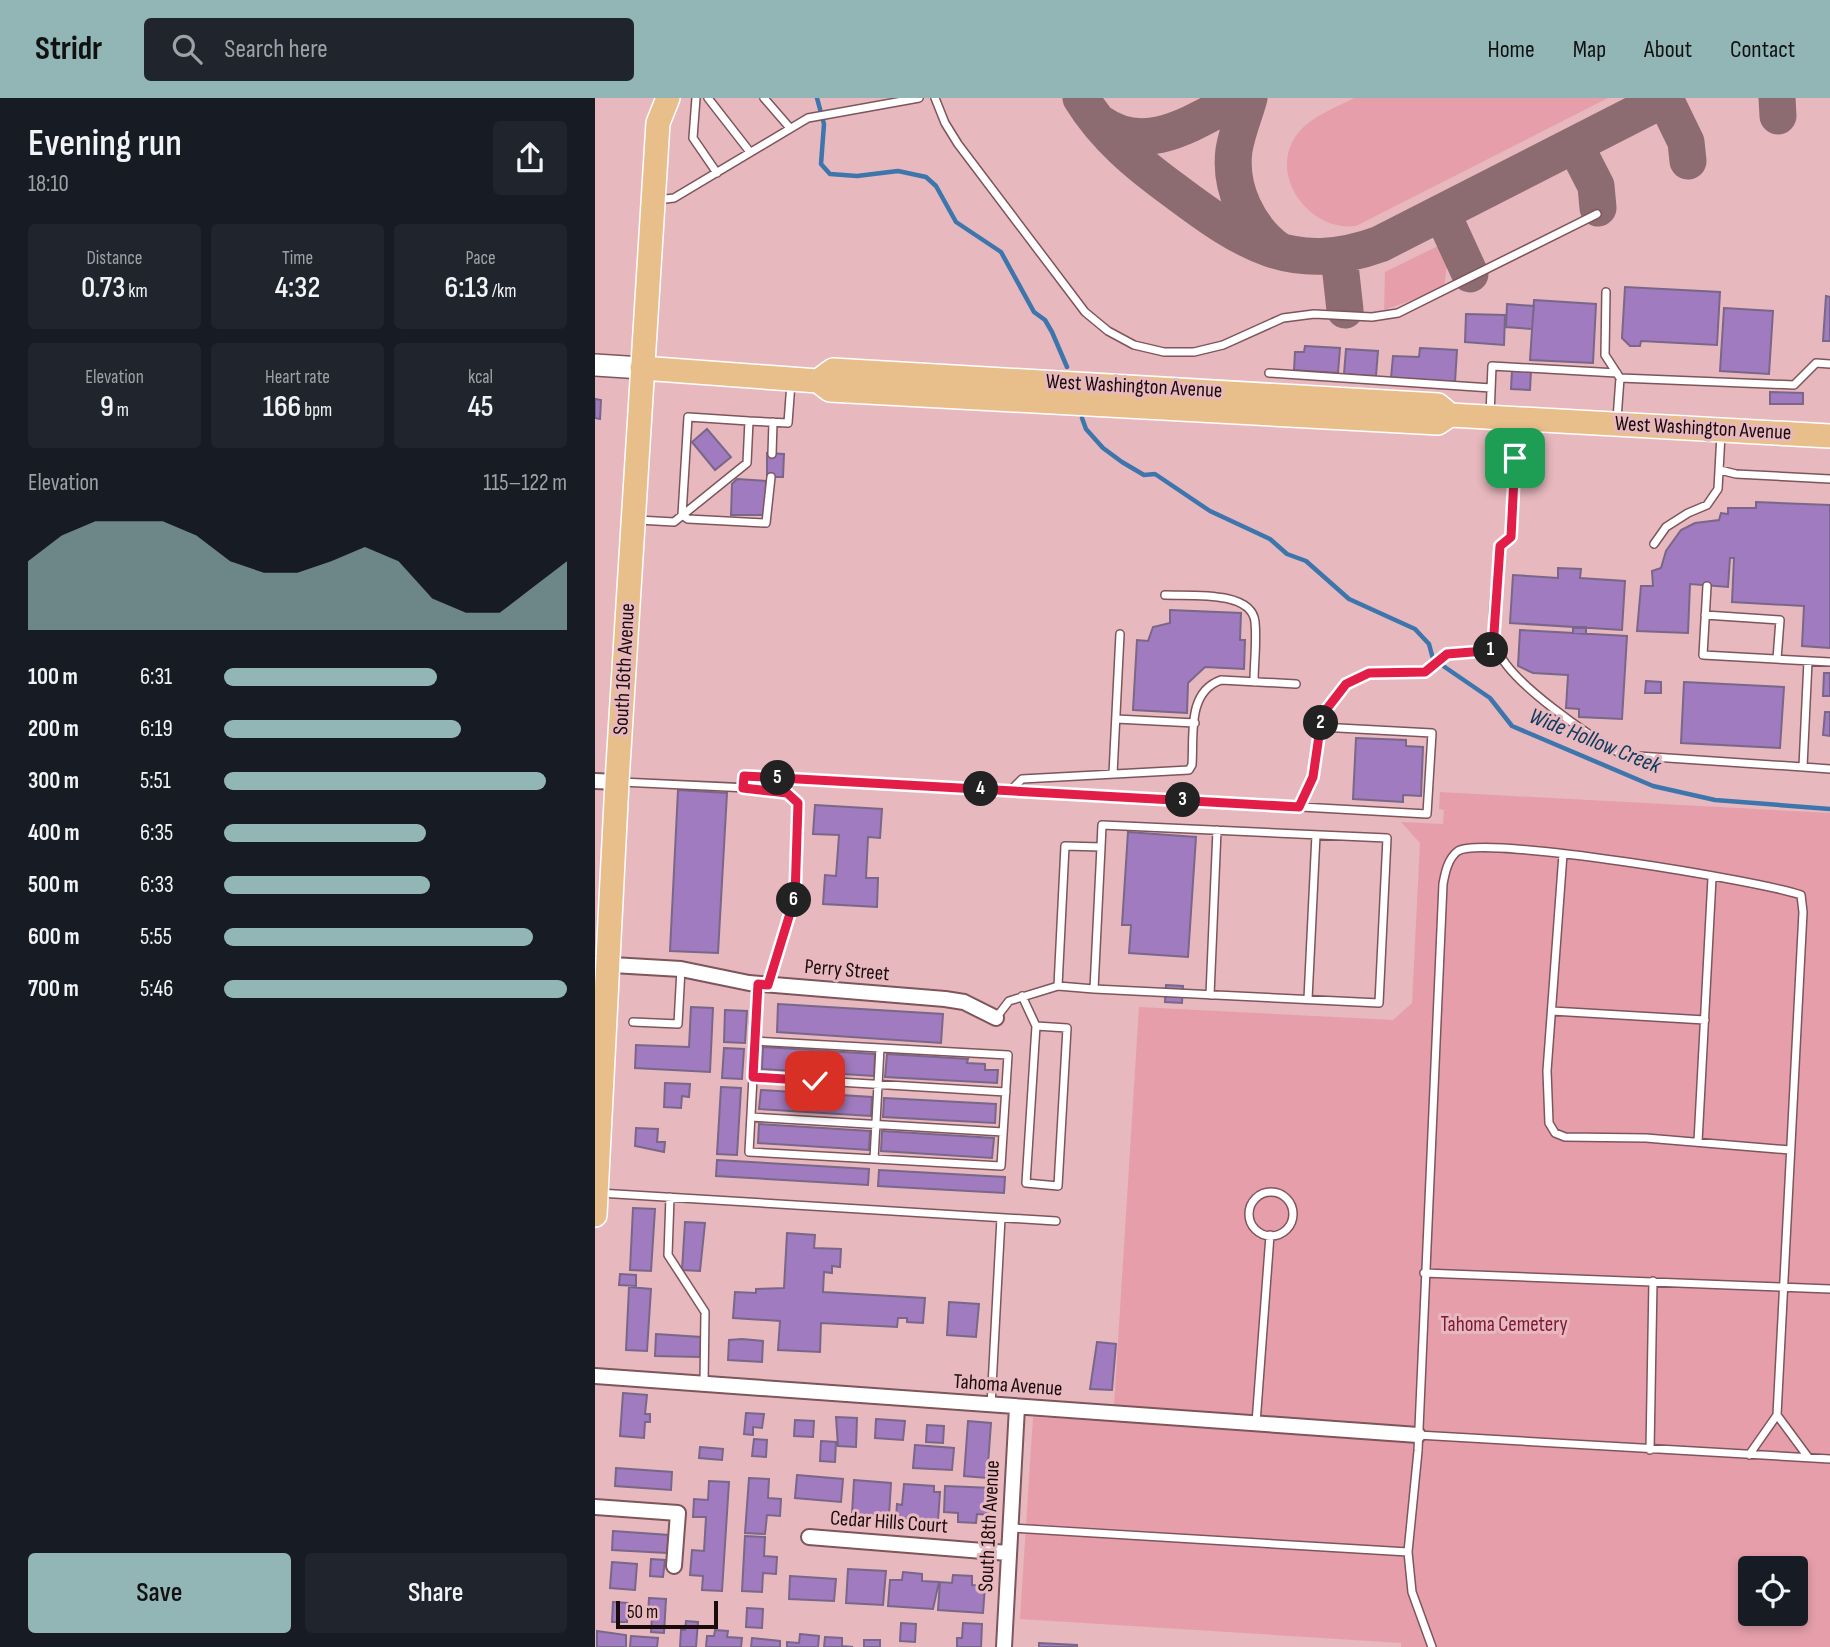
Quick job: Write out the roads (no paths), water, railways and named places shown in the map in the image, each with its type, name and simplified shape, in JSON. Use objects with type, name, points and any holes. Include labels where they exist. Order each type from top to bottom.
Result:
[{"type":"main road","name":"South 16th Avenue","points":[[651,98],[658,123]]},
{"type":"main road","name":"South 16th Avenue","points":[[595,1200],[606,781],[633,520],[658,123],[668,98]]},
{"type":"main road","name":"West Washington Avenue","points":[[595,365],[818,381],[833,370],[1080,382],[1438,405],[1450,415],[1830,436]]},
{"type":"street","name":"Perry Street","points":[[602,964],[681,969],[763,984],[945,999],[964,1002],[996,1018]]},
{"type":"street","name":"Tahoma Avenue","points":[[595,1376],[1418,1436]]},
{"type":"street","name":"South 18th Avenue","points":[[1004,1647],[1017,1406]]},
{"type":"street","points":[[595,1507],[678,1513],[674,1566]]},
{"type":"street","name":"Cedar Hills Court","points":[[809,1537],[1008,1553]]},
{"type":"lane","points":[[696,98],[694,138],[717,173]]},
{"type":"lane","points":[[708,98],[750,152]]},
{"type":"lane","points":[[764,98],[790,128]]},
{"type":"lane","points":[[653,200],[674,198],[790,128],[816,116],[919,98]]},
{"type":"lane","points":[[935,98],[950,132],[1086,312],[1108,331],[1149,349],[1179,353],[1208,349],[1269,323],[1299,316],[1372,317],[1398,313],[1597,214]]},
{"type":"lane","points":[[1606,292],[1605,355],[1618,376],[1617,424]]},
{"type":"lane","points":[[1489,417],[1492,366],[1794,385],[1816,363],[1830,364]]},
{"type":"lane","points":[[1269,373],[1491,388]]},
{"type":"lane","points":[[682,515],[688,417],[788,423],[791,379]]},
{"type":"lane","points":[[1518,418],[1511,537],[1500,546],[1494,633],[1497,650],[1517,678],[1597,741],[1623,755],[1830,769]]},
{"type":"lane","points":[[633,520],[674,522],[747,463],[749,421]]},
{"type":"lane","points":[[772,454],[773,422]]},
{"type":"lane","points":[[1654,544],[1666,527],[1707,505],[1717,489],[1721,429]]},
{"type":"lane","points":[[1720,470],[1736,474],[1830,479]]},
{"type":"lane","points":[[682,515],[688,519],[766,523],[771,477]]},
{"type":"lane","points":[[1707,586],[1703,655],[1830,662]]},
{"type":"lane","points":[[1165,595],[1231,599],[1251,610],[1255,620],[1254,682]]},
{"type":"lane","points":[[1705,615],[1780,620],[1777,659]]},
{"type":"lane","points":[[1113,774],[1121,634]]},
{"type":"lane","points":[[1299,807],[1313,777],[1320,727],[1330,701],[1346,684],[1369,673],[1425,672],[1434,667],[1442,657],[1497,650]]},
{"type":"lane","points":[[1803,767],[1808,661]]},
{"type":"lane","points":[[1010,791],[1022,779],[1189,770],[1192,765],[1197,699],[1212,684],[1221,680],[1296,684]]},
{"type":"lane","points":[[1116,719],[1195,723]]},
{"type":"lane","points":[[743,788],[744,776],[1427,814],[1431,733],[1320,727]]},
{"type":"lane","points":[[606,781],[787,793],[798,803],[795,897],[763,984],[755,1041],[749,1152],[1001,1166],[1008,1055],[755,1041]]},
{"type":"lane","points":[[996,1018],[1009,1001],[1058,986],[1094,989],[1379,1003],[1387,838],[1102,825],[1094,989]]},
{"type":"lane","points":[[1210,995],[1217,830]]},
{"type":"lane","points":[[1308,999],[1316,835]]},
{"type":"lane","points":[[1058,986],[1065,846],[1101,847]]},
{"type":"lane","points":[[1432,1647],[1412,1591],[1408,1552],[1418,1436],[1446,867],[1458,851],[1484,846],[1563,854],[1801,895],[1803,912],[1777,1415],[1749,1455]]},
{"type":"lane","points":[[1563,854],[1547,1071],[1549,1123],[1555,1133],[1565,1138],[1698,1142],[1790,1150]]},
{"type":"lane","points":[[1698,1142],[1712,878]]},
{"type":"lane","points":[[633,1022],[678,1024],[681,969]]},
{"type":"lane","points":[[1022,996],[1035,1026],[1026,1183],[1058,1186],[1067,1028],[1035,1026]]},
{"type":"lane","points":[[1552,1011],[1705,1020]]},
{"type":"lane","points":[[874,1159],[880,1048]]},
{"type":"lane","points":[[753,1077],[1006,1092]]},
{"type":"lane","points":[[751,1117],[1003,1132]]},
{"type":"lane","points":[[1271,1192],[1285,1197],[1293,1215],[1283,1232],[1270,1235],[1252,1224],[1250,1210],[1257,1197],[1271,1192]]},
{"type":"lane","points":[[670,1197],[668,1255],[705,1312],[704,1384]]},
{"type":"lane","points":[[595,1200],[670,1197],[1056,1222]]},
{"type":"lane","points":[[991,1405],[1002,1218]]},
{"type":"lane","points":[[1256,1424],[1270,1235]]},
{"type":"lane","points":[[1424,1273],[1830,1289]]},
{"type":"lane","points":[[1650,1450],[1653,1282]]},
{"type":"lane","points":[[1777,1415],[1808,1458]]},
{"type":"lane","points":[[1418,1436],[1830,1459]]},
{"type":"lane","points":[[1010,1528],[1408,1552]]},
{"type":"waterway","name":"Wide Hollow Creek","points":[[817,98],[824,124],[821,164],[830,174],[857,176],[898,171],[926,177],[936,186],[956,222],[1001,252],[1034,312],[1045,320],[1052,332],[1067,367]]},
{"type":"waterway","name":"Wide Hollow Creek","points":[[1082,418],[1086,429],[1103,448],[1122,462],[1144,475],[1155,474],[1210,511],[1270,539],[1287,554],[1306,561],[1349,599],[1415,629],[1429,644],[1433,659],[1490,698],[1512,726],[1653,786],[1715,800],[1830,809]]},
{"type":"park label","name":"Tahoma Cemetery","points":[[1504,1324]]}]
